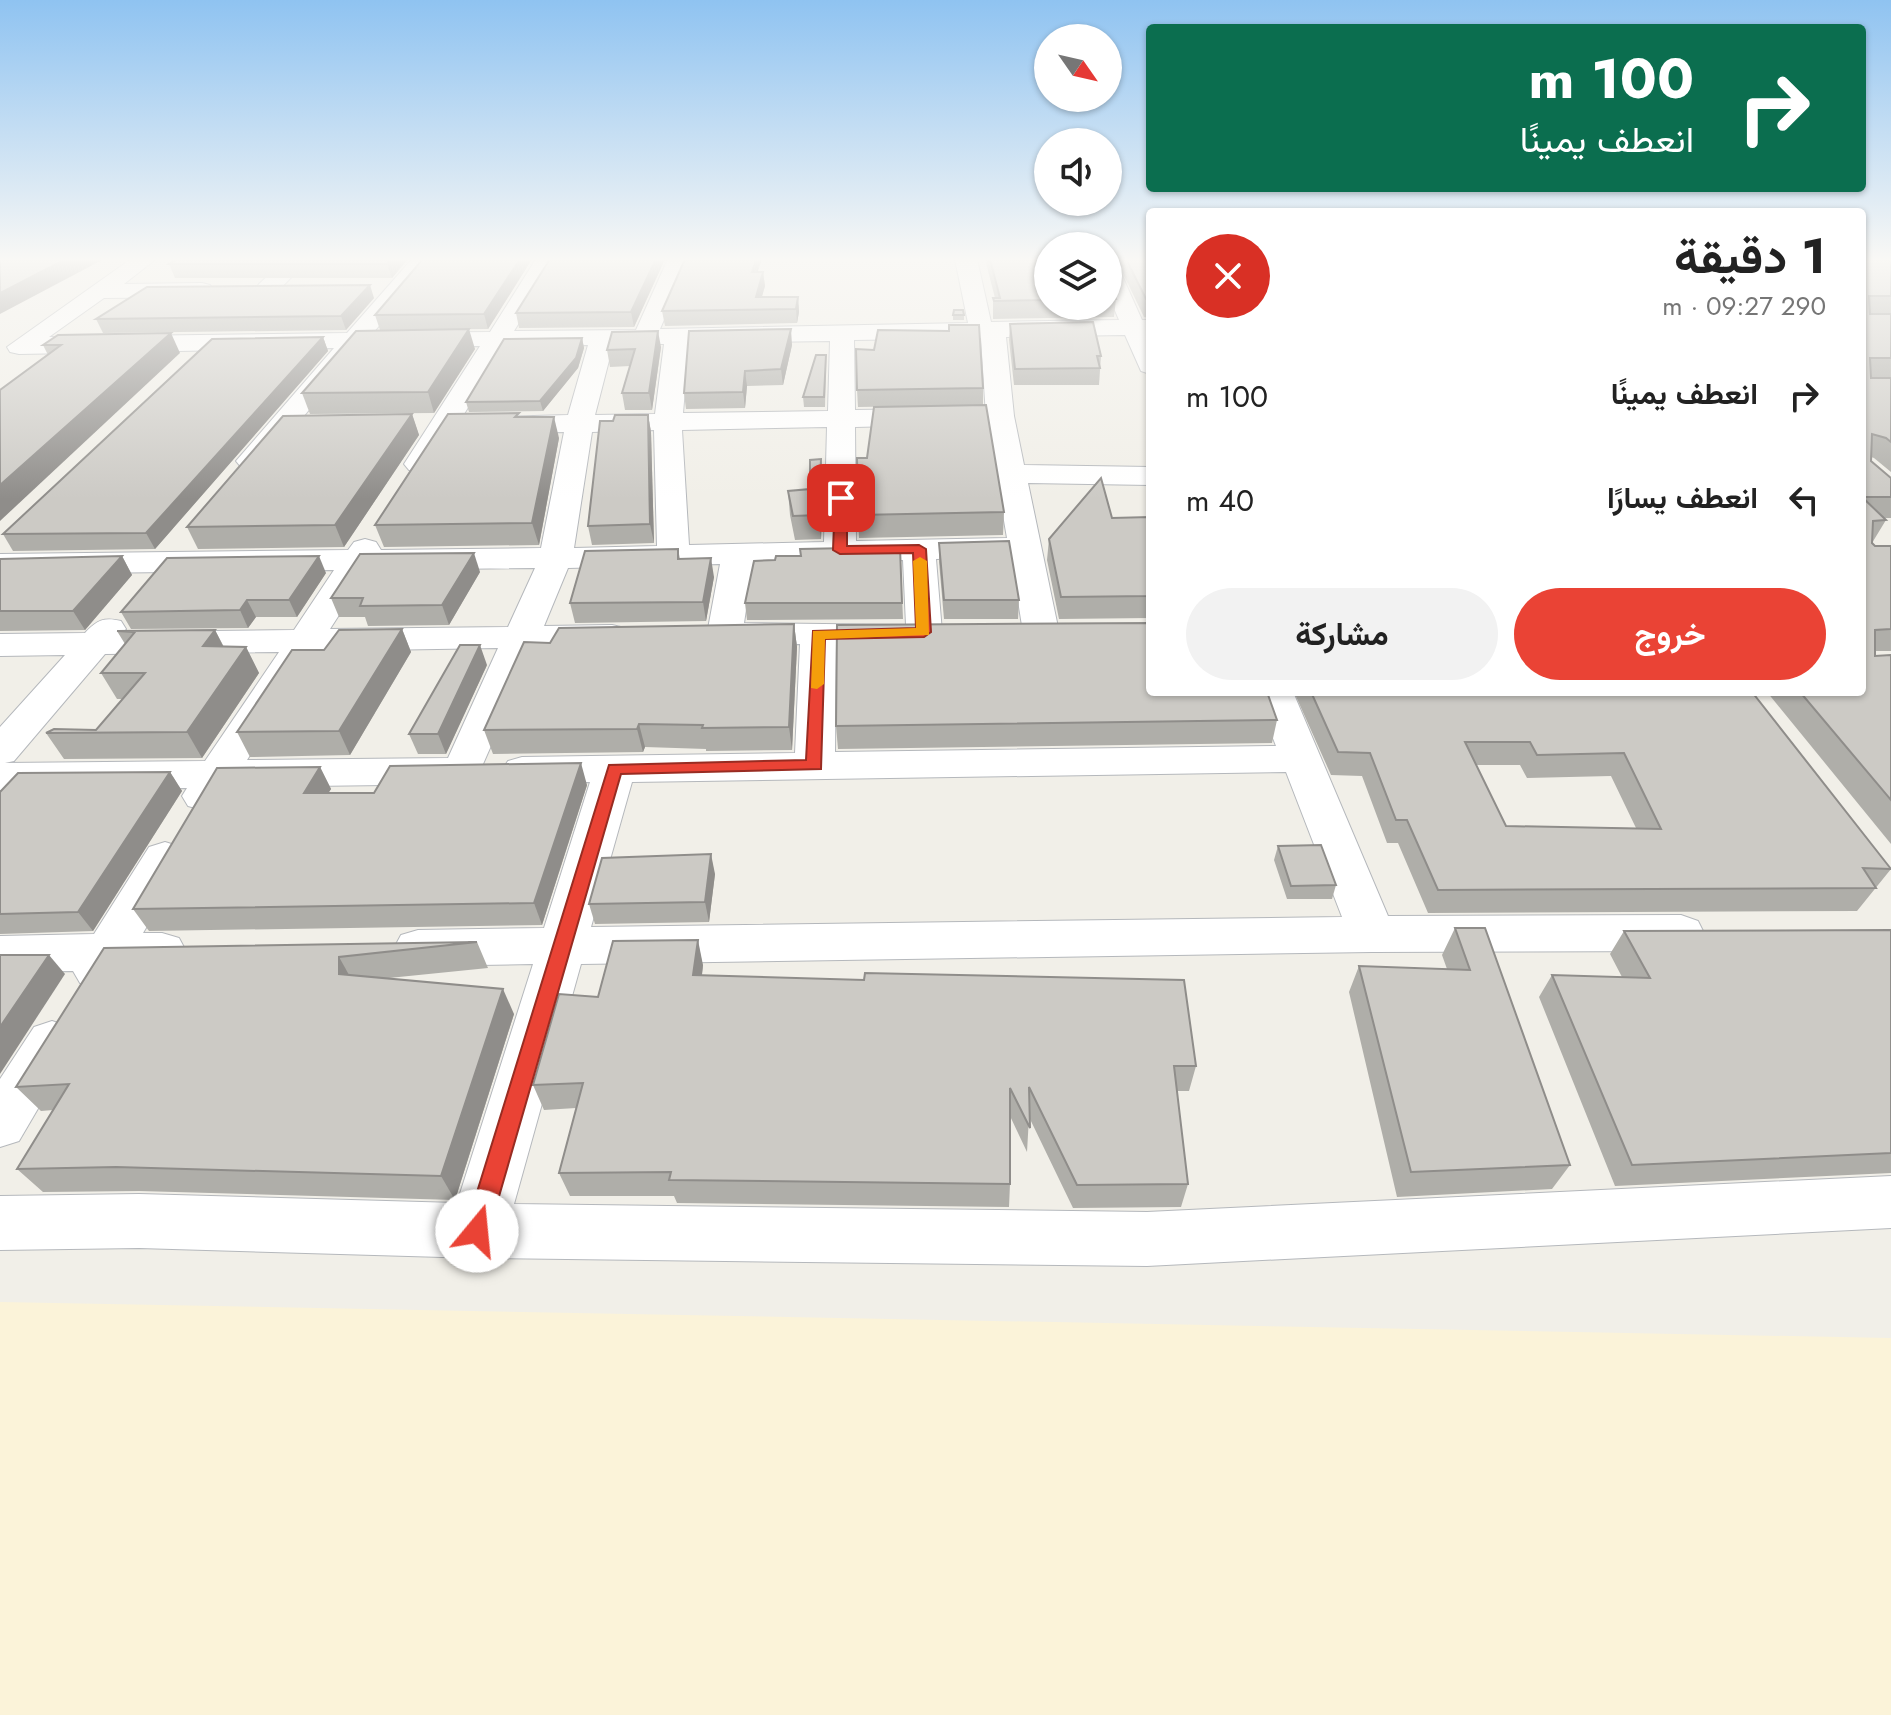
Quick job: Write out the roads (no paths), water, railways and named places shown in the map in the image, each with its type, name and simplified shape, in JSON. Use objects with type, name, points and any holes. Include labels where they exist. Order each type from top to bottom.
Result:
[{"type":"street","points":[[0,360],[32,339]]},
{"type":"street","points":[[23,345],[491,339]]},
{"type":"street","points":[[0,1124],[109,952],[215,775],[389,511],[429,425],[496,339]]},
{"type":"street","points":[[462,771],[556,558],[579,424],[602,339]]},
{"type":"street","points":[[673,554],[668,422],[677,339]]},
{"type":"street","points":[[840,550],[842,339]]},
{"type":"street","points":[[986,339],[974,416],[1012,474],[1042,632]]},
{"type":"street","points":[[233,482],[354,340]]},
{"type":"street","points":[[179,373],[212,341]]},
{"type":"street","points":[[429,425],[974,416]]},
{"type":"street","points":[[280,426],[310,426]]},
{"type":"street","points":[[1012,474],[1146,476]]},
{"type":"street","points":[[0,564],[176,549],[358,560],[1025,547]]},
{"type":"street","points":[[0,752],[176,549]]},
{"type":"street","points":[[738,553],[709,634],[938,632],[919,549]]},
{"type":"street","points":[[0,645],[646,635]]},
{"type":"street","points":[[815,765],[818,635]]},
{"type":"street","points":[[1275,696],[1372,934]]},
{"type":"street","points":[[0,777],[1299,759]]},
{"type":"street","points":[[477,1231],[615,769]]},
{"type":"street","points":[[375,948],[1372,934],[1718,933]]},
{"type":"street","points":[[0,954],[203,951]]},
{"type":"street","points":[[0,1223],[139,1221],[477,1231],[1147,1239],[1891,1202]]}]
